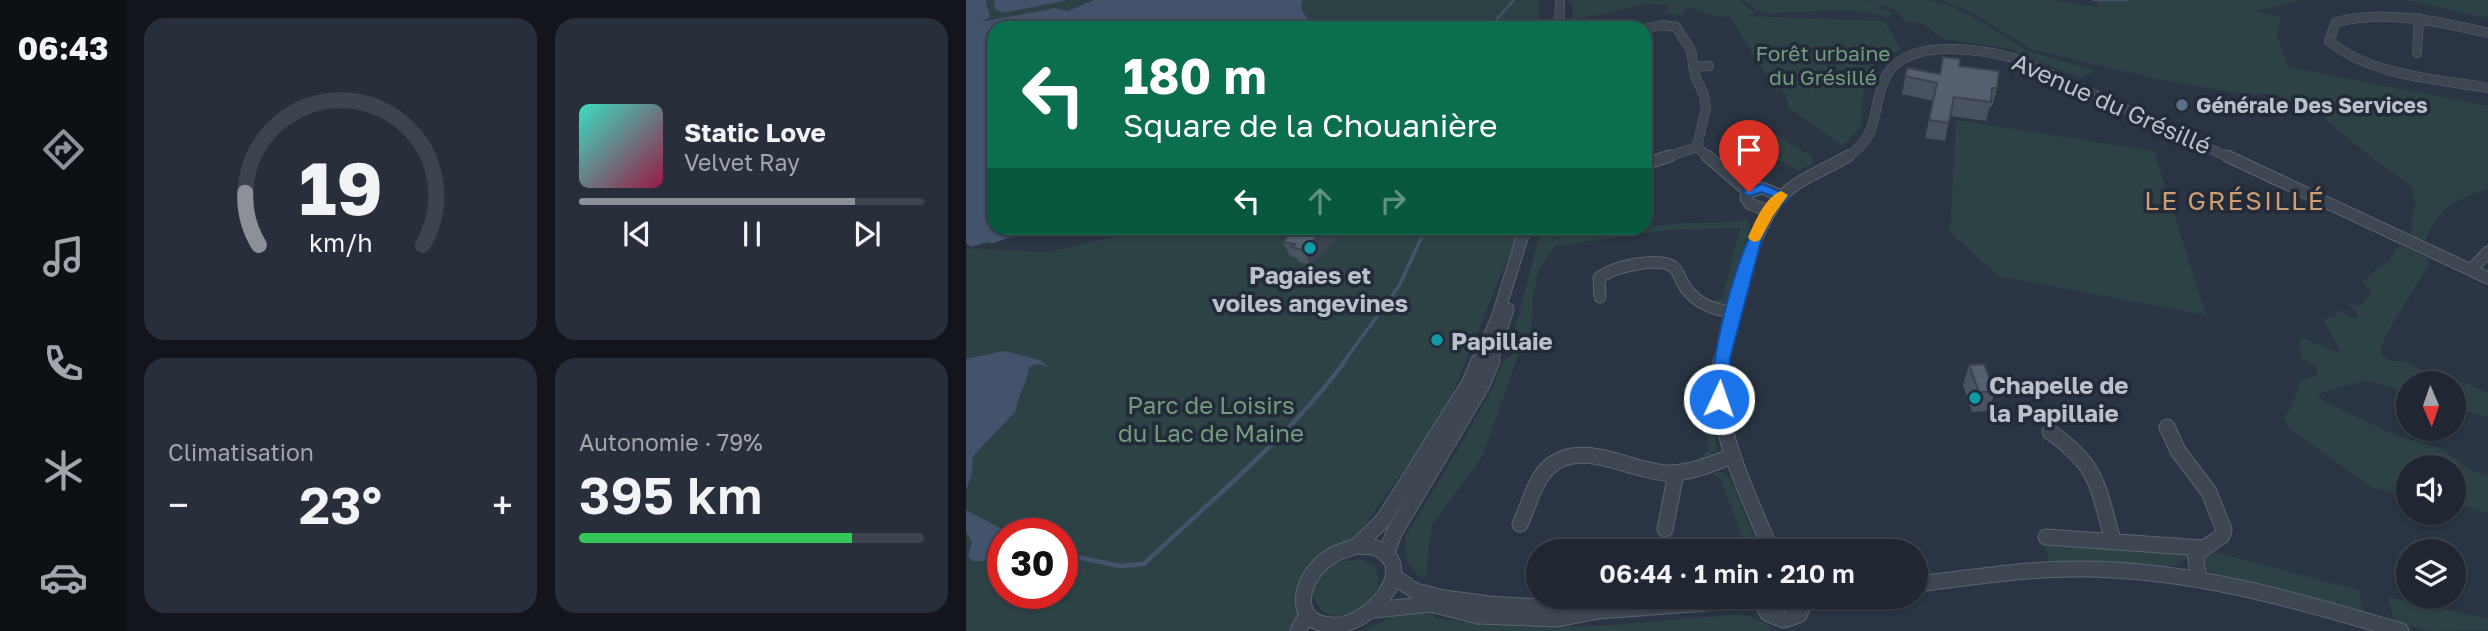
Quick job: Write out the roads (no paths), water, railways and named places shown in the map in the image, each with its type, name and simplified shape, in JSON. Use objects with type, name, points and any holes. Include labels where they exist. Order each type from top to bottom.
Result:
[{"type":"street","points":[[1552,0],[1553,21]]},
{"type":"street","points":[[1559,21],[1560,0]]},
{"type":"street","points":[[2488,33],[2401,16],[2336,22],[2329,41],[2351,56],[2377,65],[2488,88]]},
{"type":"street","points":[[2417,53],[2420,18]]},
{"type":"street","points":[[1652,27],[1670,21],[1692,50],[1693,67],[1706,107],[1697,146]]},
{"type":"street","name":"Avenue du Grésillé","points":[[1766,539],[1721,419],[1719,383],[1722,359],[1755,238],[1769,211],[1782,196],[1805,179],[1851,155],[1865,142],[1876,122],[1888,72],[1915,55],[1951,49],[1996,53],[2028,63],[2488,278]]},
{"type":"street","points":[[1693,67],[1709,66]]},
{"type":"street","points":[[1652,162],[1697,146]]},
{"type":"street","points":[[1697,146],[1749,192]]},
{"type":"street","points":[[1769,211],[1750,204],[1746,198],[1749,192],[1762,188],[1782,196]]},
{"type":"street","points":[[1357,546],[1384,519],[1469,384],[1495,325],[1523,235]]},
{"type":"street","points":[[1386,555],[1394,533],[1466,415],[1487,373],[1531,235]]},
{"type":"street","points":[[2471,270],[2488,252]]},
{"type":"street","points":[[1600,297],[1599,278],[1608,270],[1664,264],[1676,270],[1686,291],[1694,300],[1714,310],[1734,312]]},
{"type":"street","points":[[2167,427],[2178,451],[2209,492],[2224,530],[2222,536],[2195,554],[2199,579]]},
{"type":"street","points":[[2050,432],[2075,449],[2091,468],[2113,540]]},
{"type":"street","points":[[1520,524],[1542,475],[1550,465],[1563,458],[1585,455],[1652,471],[1676,473],[1733,456]]},
{"type":"street","points":[[1665,529],[1676,473]]},
{"type":"street","points":[[2046,537],[2203,548]]},
{"type":"street","points":[[1298,631],[1307,614],[1303,593],[1313,571],[1333,554],[1357,546],[1375,548],[1386,555],[1392,564],[1393,576],[1388,593],[1375,610],[1361,620],[1339,629],[1321,625],[1307,614]]},
{"type":"street","points":[[1928,583],[2047,571],[2102,569],[2199,579],[2402,631]]},
{"type":"street","points":[[1393,576],[1415,591],[1444,598],[1599,611]]},
{"type":"street","points":[[1375,610],[1431,604],[1478,616],[1521,620],[1557,619],[1624,609]]},
{"type":"street","points":[[1763,609],[1774,619],[1794,625],[1804,609]]},
{"type":"water","points":[[966,0],[986,0],[990,17],[981,22],[1055,8],[1068,11],[1094,0],[1302,0],[1301,8],[1312,21],[987,21],[987,235],[1018,235],[971,247],[966,243]]},
{"type":"water","points":[[994,0],[1069,0],[1003,13],[995,9]]},
{"type":"water","points":[[1004,351],[1040,360],[1049,367],[1037,364],[1029,367],[1016,411],[973,456],[971,477],[966,490],[966,359]]},
{"type":"water","points":[[966,510],[987,521],[987,559],[972,561],[968,556],[972,543],[966,532]]},
{"type":"waterway","points":[[1495,21],[1514,0]]},
{"type":"waterway","points":[[2094,0],[2127,0]]},
{"type":"waterway","points":[[1343,363],[1399,286],[1423,235]]},
{"type":"waterway","points":[[1078,557],[1120,566],[1144,564],[1276,441],[1345,361]]},
{"type":"place","name":"Générale Des Services","points":[[2182,105]]},
{"type":"place","name":"Pagaies et voiles angevines","points":[[1310,248]]},
{"type":"place","name":"Papillaie","points":[[1437,340]]},
{"type":"place","name":"Chapelle de la Papillaie","points":[[1975,398]]},
{"type":"district","name":"LE GRÉSILLÉ","points":[[2235,200]]},
{"type":"park label","name":"Forêt urbaine du Grésillé","points":[[1823,65]]},
{"type":"park label","name":"Parc de Loisirs du Lac de Maine","points":[[1211,418]]}]
